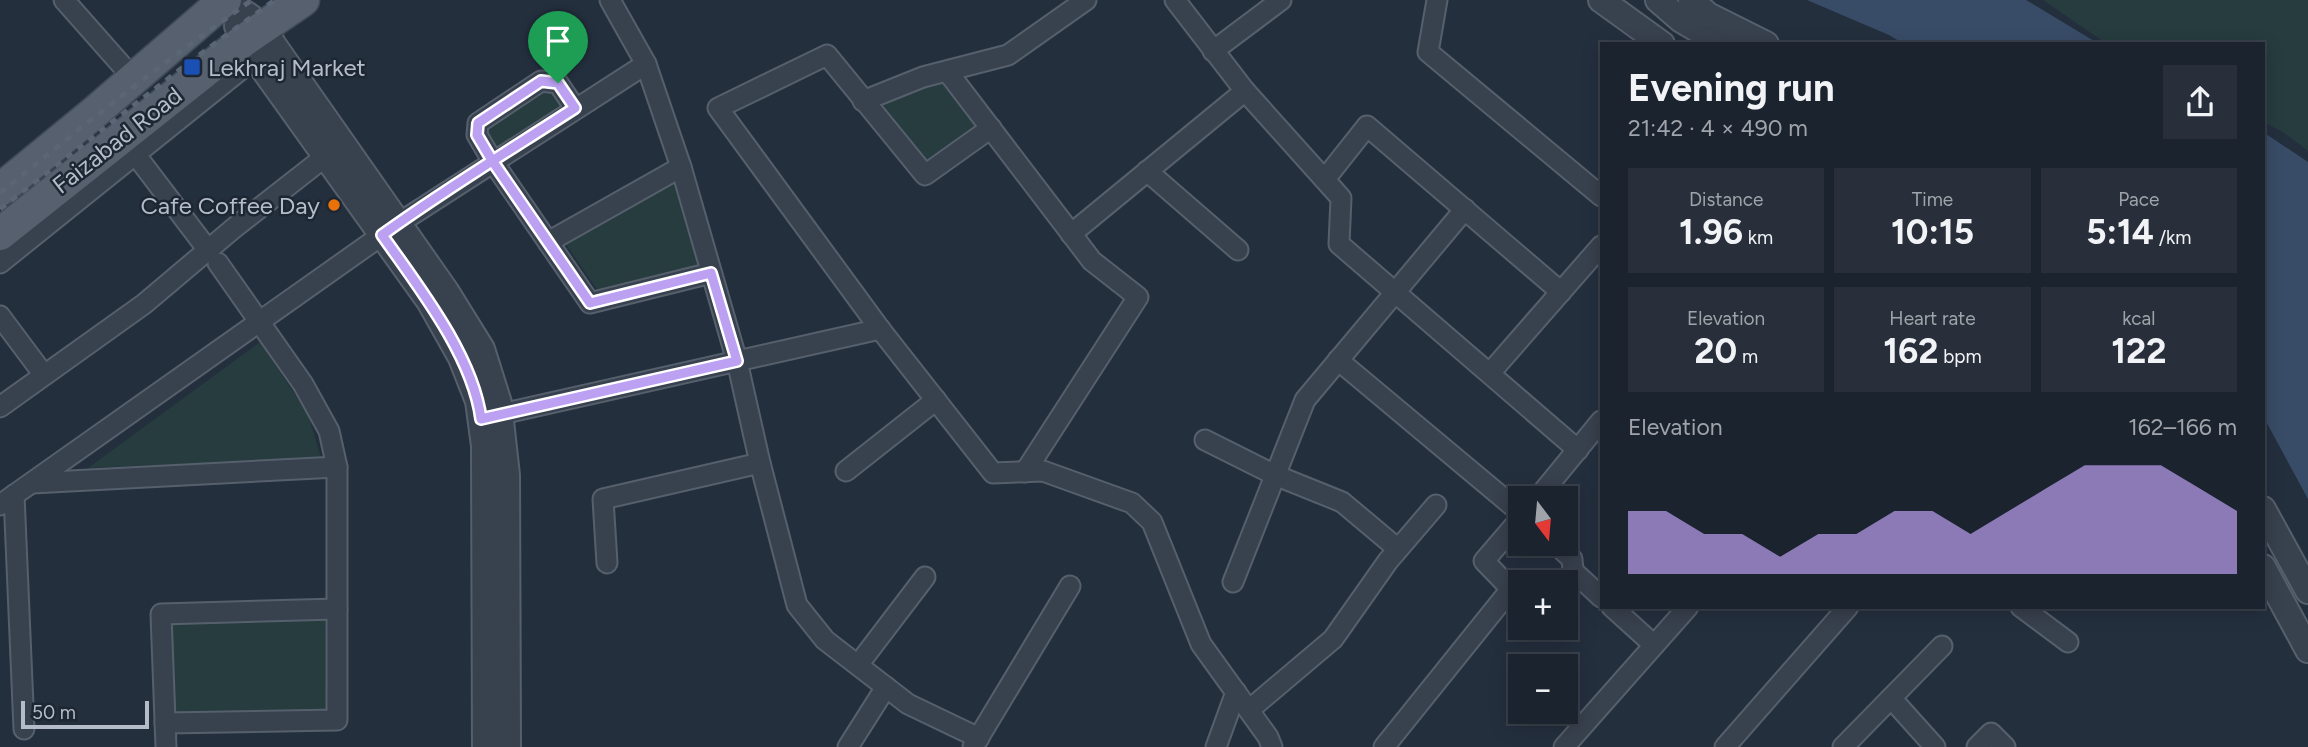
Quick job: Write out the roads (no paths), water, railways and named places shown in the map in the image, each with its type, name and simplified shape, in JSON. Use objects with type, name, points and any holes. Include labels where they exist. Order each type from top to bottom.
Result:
[{"type":"main road","name":"Faizabad Road","points":[[0,190],[225,0]]},
{"type":"main road","name":"Faizabad Road","points":[[0,234],[259,42],[303,0]]},
{"type":"street","points":[[64,0],[133,78]]},
{"type":"street","points":[[225,0],[259,42],[391,229]]},
{"type":"street","points":[[610,0],[646,64],[681,167],[737,361],[797,605],[825,640],[908,704],[976,743],[1070,586]]},
{"type":"street","points":[[863,100],[923,77],[1008,55],[1086,0]]},
{"type":"street","points":[[1175,0],[1245,91],[1341,198],[1339,244],[1578,450]]},
{"type":"street","points":[[1213,51],[1282,0]]},
{"type":"street","points":[[1437,0],[1428,52],[1600,194]]},
{"type":"street","points":[[1601,0],[1658,42]]},
{"type":"street","points":[[1658,0],[1681,20],[1719,42]]},
{"type":"street","points":[[1691,0],[1708,15],[1762,42]]},
{"type":"street","points":[[0,263],[135,154],[259,42]]},
{"type":"street","points":[[259,42],[326,156],[446,291],[482,349],[491,417],[507,475],[508,747]]},
{"type":"street","points":[[991,128],[925,175],[827,55],[718,108],[880,329],[993,473],[1043,471],[1132,503],[1152,522],[1201,644],[1268,737],[1272,747]]},
{"type":"street","points":[[24,729],[7,500],[391,229],[646,64]]},
{"type":"street","points":[[947,71],[1092,261],[1138,297],[1025,472]]},
{"type":"street","points":[[575,108],[558,83],[541,81],[478,123],[477,135],[590,303],[711,273]]},
{"type":"street","points":[[1071,234],[1245,91]]},
{"type":"street","points":[[1325,179],[1367,126],[1561,292]]},
{"type":"street","points":[[135,154],[213,257],[303,384],[329,431],[337,467],[337,720],[165,723]]},
{"type":"street","points":[[0,407],[213,257],[326,156]]},
{"type":"street","points":[[548,242],[681,167]]},
{"type":"street","points":[[1147,171],[1238,250]]},
{"type":"street","points":[[1233,582],[1305,400],[1465,209]]},
{"type":"street","points":[[1490,373],[1600,247]]},
{"type":"street","points":[[0,316],[44,375]]},
{"type":"street","points":[[491,417],[880,329]]},
{"type":"street","points":[[1338,360],[1508,504]]},
{"type":"street","points":[[846,471],[936,400]]},
{"type":"street","points":[[485,747],[484,446],[491,417]]},
{"type":"street","points":[[1548,486],[1600,422]]},
{"type":"street","points":[[1205,440],[1275,475],[1342,502],[1398,549]]},
{"type":"street","points":[[607,563],[603,499],[760,463]]},
{"type":"street","points":[[31,483],[337,467]]},
{"type":"street","points":[[1249,710],[1334,639],[1398,549],[1436,505]]},
{"type":"street","points":[[2265,513],[2308,591]]},
{"type":"street","points":[[1384,747],[1511,589],[1484,561],[1508,531]]},
{"type":"street","points":[[1569,556],[1572,559],[1573,571],[1600,596]]},
{"type":"street","points":[[2265,571],[2308,650]]},
{"type":"street","points":[[858,665],[925,578]]},
{"type":"street","points":[[166,747],[161,614],[337,609]]},
{"type":"street","points":[[1614,609],[1654,645]]},
{"type":"street","points":[[1564,747],[1686,609]]},
{"type":"street","points":[[1725,747],[1845,609]]},
{"type":"street","points":[[2024,609],[2067,642]]},
{"type":"street","points":[[1843,747],[1942,646]]},
{"type":"street","points":[[848,747],[886,687]]},
{"type":"street","points":[[1216,747],[1236,692]]},
{"type":"street","points":[[1891,698],[1935,747]]},
{"type":"street","points":[[1977,747],[1991,733],[2005,747]]},
{"type":"water","points":[[1807,0],[2026,0],[2096,42],[1901,42]]},
{"type":"water","points":[[2265,133],[2308,162],[2308,499],[2265,420]]},
{"type":"railway","points":[[0,193],[124,94],[252,0]]},
{"type":"railway","points":[[0,209],[191,61],[275,0]]},
{"type":"place","name":"Lekhraj Market","points":[[192,67]]},
{"type":"place","name":"Cafe Coffee Day","points":[[334,205]]}]
